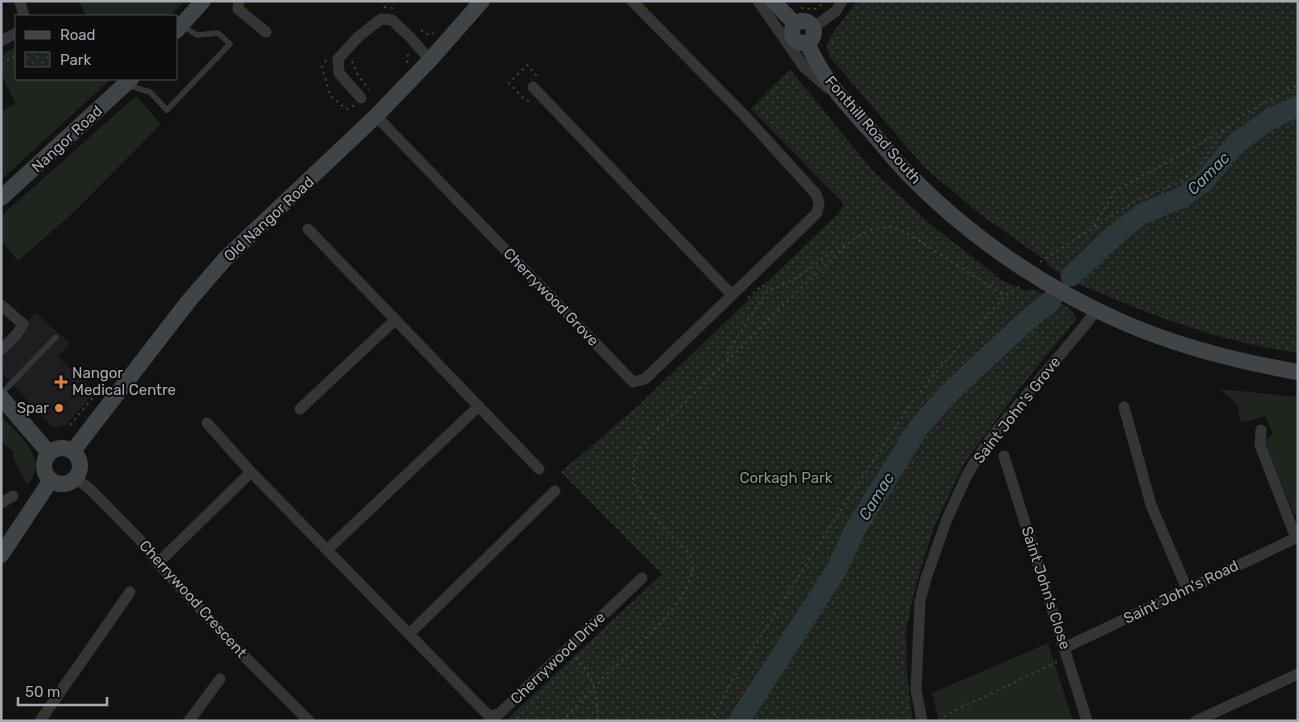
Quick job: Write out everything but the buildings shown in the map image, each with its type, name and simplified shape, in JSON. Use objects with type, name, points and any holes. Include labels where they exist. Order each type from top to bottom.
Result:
[{"type":"main road","points":[[179,28],[203,1]]},
{"type":"main road","name":"Old Nangor Road","points":[[73,451],[187,303],[225,259],[376,116],[430,60],[482,1]]},
{"type":"main road","name":"Fonthill Road South","points":[[773,1],[795,24],[792,32],[794,38],[800,42],[807,42],[818,65],[850,108],[910,176],[996,250],[1096,310],[1129,325],[1245,362],[1298,372]]},
{"type":"main road","points":[[795,24],[805,20],[814,27],[814,37],[807,42]]},
{"type":"main road","name":"Nangor Road","points":[[1,198],[128,82]]},
{"type":"main road","points":[[1,396],[49,453]]},
{"type":"main road","points":[[59,448],[73,451],[80,463],[80,468],[75,478],[66,483],[52,480],[45,469],[46,458],[49,453],[59,448]]},
{"type":"main road","points":[[1,555],[52,480]]},
{"type":"street","points":[[20,1],[24,15]]},
{"type":"street","points":[[239,1],[238,9],[266,32]]},
{"type":"street","name":"Cherrywood Grove","points":[[376,116],[633,382],[645,379],[817,213],[820,203],[816,194],[744,115],[632,1]]},
{"type":"street","points":[[758,1],[804,67],[850,108]]},
{"type":"street","points":[[814,27],[836,11],[842,1]]},
{"type":"street","points":[[361,98],[339,73],[338,59],[358,37],[381,20],[392,20],[430,60]]},
{"type":"street","points":[[1,41],[15,34]]},
{"type":"street","points":[[533,87],[732,295]]},
{"type":"street","points":[[308,229],[539,469]]},
{"type":"street","points":[[1,305],[23,324],[17,334],[1,350]]},
{"type":"street","name":"Saint John's Grove","points":[[922,721],[916,690],[920,601],[947,519],[967,476],[998,428],[1096,310]]},
{"type":"street","points":[[300,409],[395,320]]},
{"type":"street","points":[[327,550],[479,406]]},
{"type":"street","points":[[1124,407],[1151,505],[1187,589]]},
{"type":"street","name":"Cherrywood Drive","points":[[207,423],[251,472],[490,716],[500,714],[642,578]]},
{"type":"street","points":[[1261,430],[1260,445],[1297,537]]},
{"type":"street","name":"Saint John's Close","points":[[1004,456],[1087,721]]},
{"type":"street","points":[[158,563],[251,472]]},
{"type":"street","name":"Cherrywood Crescent","points":[[75,478],[90,489],[140,540],[158,563],[238,650],[309,721]]},
{"type":"street","points":[[409,634],[555,491]]},
{"type":"street","points":[[1,503],[13,496]]},
{"type":"street","name":"Saint John's Road","points":[[1064,648],[1297,537]]},
{"type":"street","points":[[40,721],[130,592]]},
{"type":"street","points":[[1196,721],[1298,674]]},
{"type":"street","points":[[189,721],[220,679]]},
{"type":"lane","points":[[128,82],[150,92],[167,110],[230,44],[218,33],[197,35],[179,28]]},
{"type":"lane","points":[[1,396],[56,337]]},
{"type":"path","points":[[381,1],[398,12]]},
{"type":"path","points":[[796,5],[801,9],[814,9],[826,2]]},
{"type":"path","points":[[380,9],[386,6]]},
{"type":"path","points":[[416,27],[429,35],[434,33]]},
{"type":"path","points":[[404,67],[409,51]]},
{"type":"path","points":[[330,55],[322,67],[330,95],[346,109],[350,108],[370,89],[358,75],[350,56]]},
{"type":"path","points":[[1,63],[15,56]]},
{"type":"path","points":[[1093,228],[1115,192],[1198,145],[1253,109],[1298,85]]},
{"type":"path","points":[[1040,262],[1135,201],[1178,183],[1197,168],[1225,130],[1232,124]]},
{"type":"path","points":[[562,721],[668,616],[688,585],[694,570],[694,561],[689,553],[674,539],[649,508],[636,488],[633,475],[634,462],[640,447],[849,243],[873,229],[889,226],[907,233],[1005,296]]},
{"type":"path","points":[[728,360],[727,354],[768,290],[780,287],[807,270],[838,246],[849,243]]},
{"type":"path","points":[[748,298],[762,285],[768,290]]},
{"type":"path","points":[[711,721],[734,675],[752,650],[850,494],[914,400],[944,363],[1005,296],[1021,286]]},
{"type":"path","points":[[70,425],[120,366]]},
{"type":"path","points":[[572,655],[585,668],[595,687],[598,721]]},
{"type":"path","points":[[939,721],[946,715],[1058,662],[1058,664]]},
{"type":"shaded area","points":[[36,313],[70,343],[58,357],[95,392],[66,425],[56,428],[50,425],[1,372],[1,359],[24,334],[29,319]]},
{"type":"green space","points":[[184,1],[172,15],[86,15],[79,2]]},
{"type":"green space","points":[[857,1],[1298,1],[1298,353],[1221,337],[1146,312],[1077,283],[1056,272],[1046,261],[980,214],[925,168],[830,57],[827,47],[830,37]]},
{"type":"green space","points":[[15,48],[15,80],[110,80],[1,180],[1,111],[16,104],[1,74],[1,55]]},
{"type":"green space","name":"Corkagh Park","points":[[790,69],[872,170],[929,223],[1003,281],[1026,291],[1034,289],[1068,307],[1077,318],[1020,388],[965,462],[934,527],[917,581],[906,629],[907,675],[913,721],[505,721],[662,574],[561,472],[640,404],[841,211],[843,203],[751,109]]},
{"type":"green space","points":[[136,96],[161,124],[75,211],[18,261],[1,240],[1,216]]},
{"type":"green space","points":[[1219,389],[1298,397],[1298,516],[1294,514],[1265,445],[1267,438],[1273,434],[1265,416],[1241,423],[1237,404]]},
{"type":"green space","points":[[1,416],[24,440],[33,455],[35,471],[27,484],[13,458],[13,451],[1,442]]},
{"type":"green space","points":[[1048,643],[1073,721],[939,721],[932,693]]},
{"type":"waterway","name":"Camac","points":[[1071,276],[1116,234],[1142,214],[1183,197],[1202,183],[1238,142],[1270,119],[1298,106]]},
{"type":"waterway","name":"Camac","points":[[739,721],[837,569],[855,530],[918,428],[949,393],[1025,322],[1051,301]]},
{"type":"place","name":"Nangor Medical Centre","points":[[61,382]]},
{"type":"place","name":"Spar","points":[[59,408]]}]
